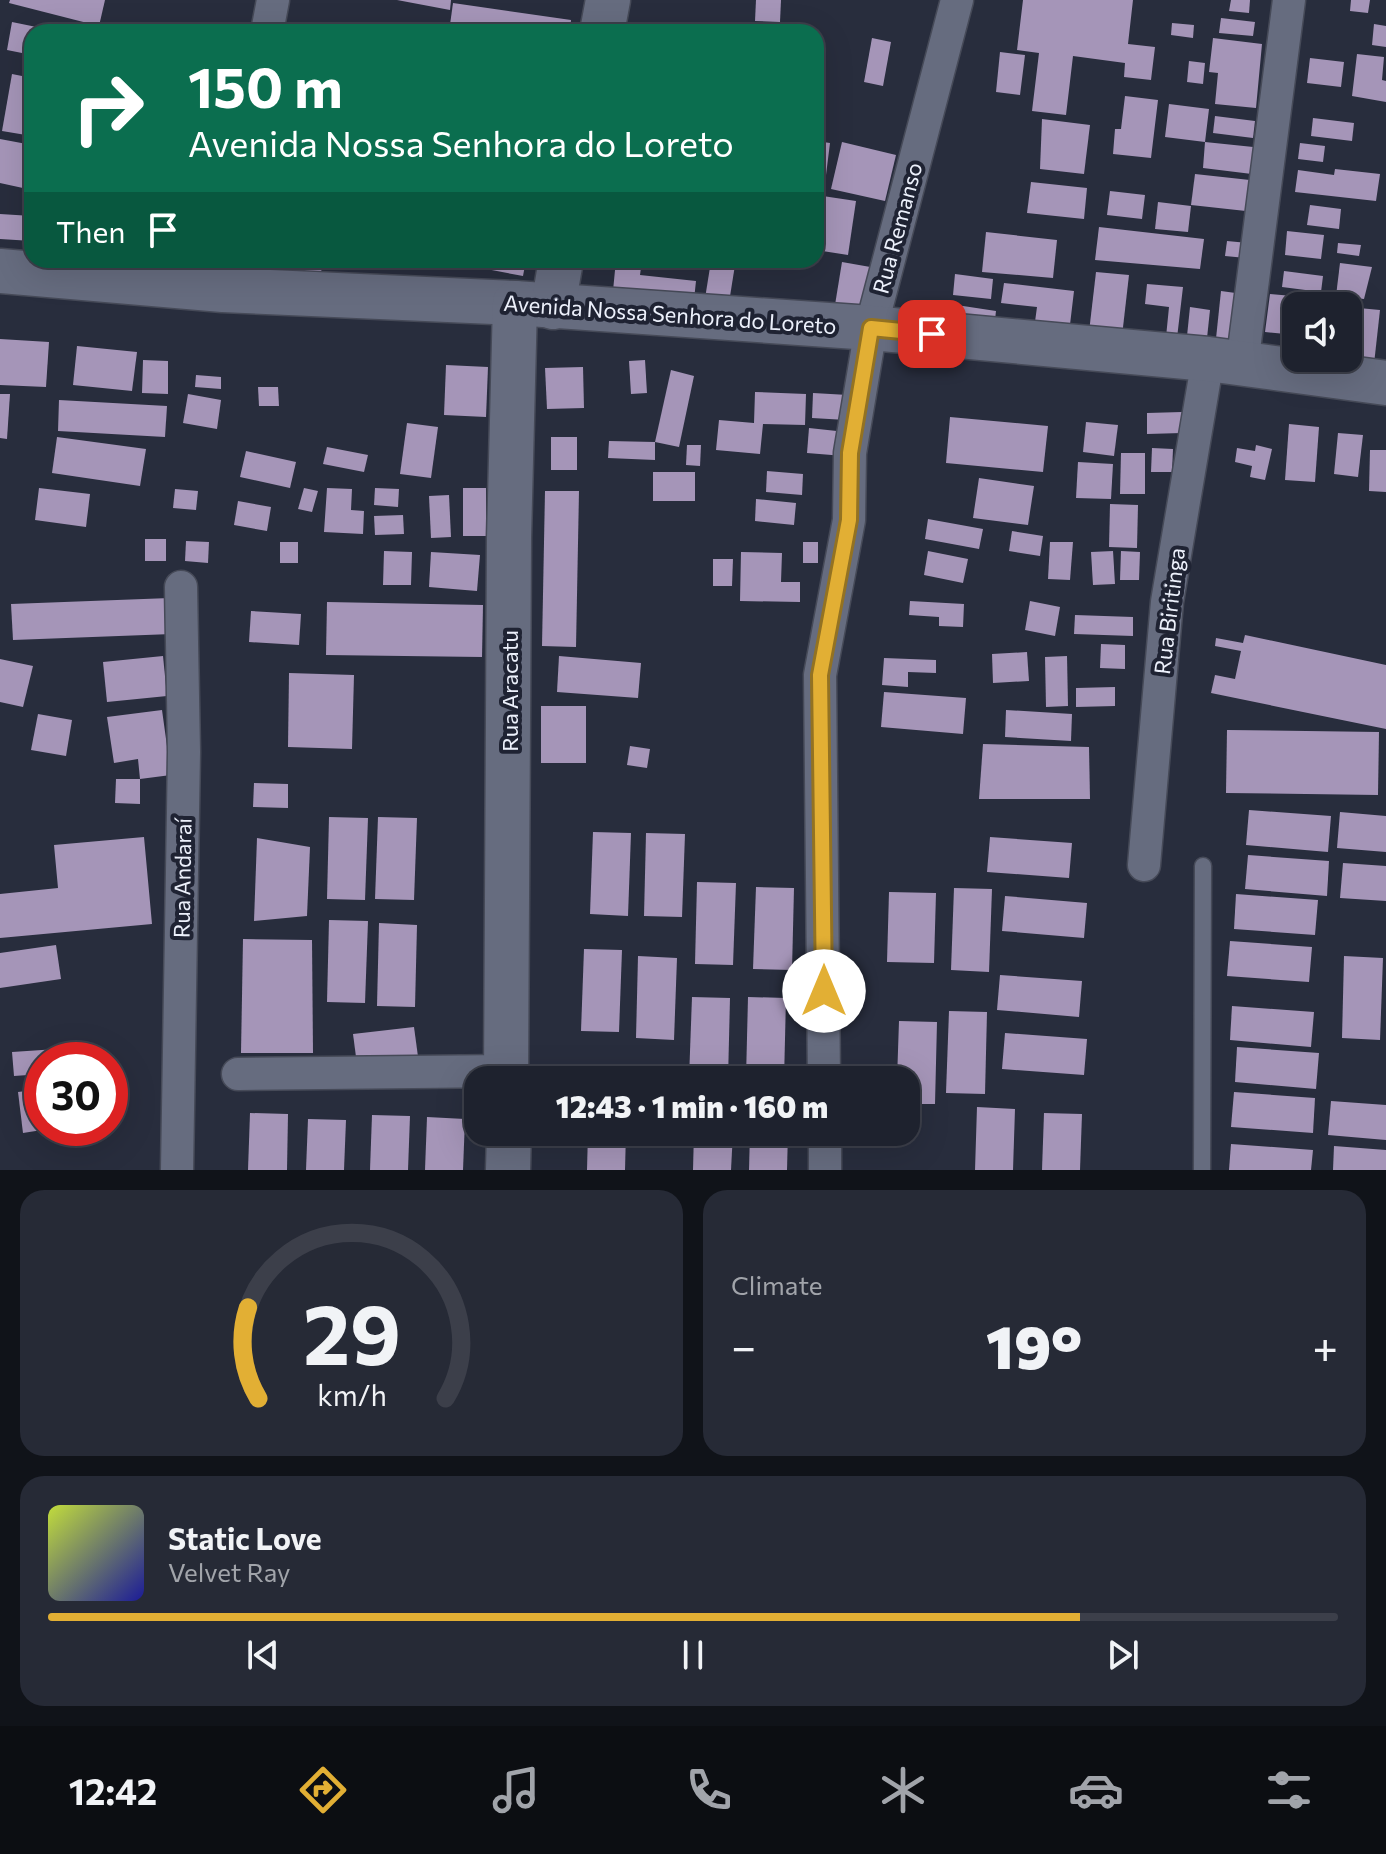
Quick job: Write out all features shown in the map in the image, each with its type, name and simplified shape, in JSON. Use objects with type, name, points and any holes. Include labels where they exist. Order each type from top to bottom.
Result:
[{"type":"street","points":[[268,24],[273,0]]},
{"type":"street","points":[[604,24],[608,0]]},
{"type":"street","name":"Rua Remanso","points":[[824,1066],[820,675],[849,520],[850,453],[871,328],[957,0]]},
{"type":"street","name":"Rua Biritinga","points":[[1144,865],[1167,602],[1225,362],[1289,0]]},
{"type":"street","name":"Rua Aracatu","points":[[506,1066],[509,538],[534,305],[556,268]]},
{"type":"street","name":"Avenida Nossa Senhora do Loreto","points":[[0,271],[226,275],[534,305],[871,328],[1225,362],[1386,383]]},
{"type":"street","name":"Rua Andaraí","points":[[177,1170],[184,752],[181,587]]},
{"type":"street","points":[[238,1074],[464,1076]]},
{"type":"street","points":[[508,1170],[509,1146]]},
{"type":"street","points":[[825,1146],[825,1170]]},
{"type":"lane","points":[[1202,1170],[1203,866]]},
{"type":"building","points":[[10,0],[105,0],[99,24],[9,3]]},
{"type":"building","points":[[397,0],[451,0],[450,10]]},
{"type":"building","points":[[756,0],[781,0],[780,22],[755,21]]},
{"type":"building","points":[[1023,0],[1133,0],[1128,44],[1155,47],[1151,80],[1124,77],[1125,63],[1073,56],[1066,115],[1032,111],[1039,53],[1017,50]]},
{"type":"building","points":[[1231,0],[1250,0],[1249,13],[1229,11]]},
{"type":"building","points":[[1351,0],[1370,0],[1368,13],[1350,11]]},
{"type":"building","points":[[453,3],[571,20],[571,24],[450,24]]},
{"type":"building","points":[[1221,18],[1255,22],[1253,36],[1219,33]]},
{"type":"building","points":[[12,22],[24,24],[24,53],[7,50]]},
{"type":"building","points":[[1172,23],[1194,25],[1193,38],[1171,35]]},
{"type":"building","points":[[1374,24],[1386,26],[1386,47],[1372,45]]},
{"type":"building","points":[[872,38],[891,42],[883,86],[864,82]]},
{"type":"building","points":[[1213,38],[1262,44],[1256,108],[1215,104],[1218,73],[1209,72]]},
{"type":"building","points":[[1000,52],[1025,55],[1020,95],[996,92]]},
{"type":"building","points":[[1357,54],[1384,57],[1382,80],[1386,81],[1386,102],[1352,96]]},
{"type":"building","points":[[1310,58],[1344,62],[1341,87],[1307,83]]},
{"type":"building","points":[[1189,61],[1205,63],[1203,84],[1187,82]]},
{"type":"building","points":[[12,74],[24,76],[24,135],[2,131]]},
{"type":"building","points":[[1125,96],[1158,100],[1151,158],[1113,154],[1115,129],[1121,129]]},
{"type":"building","points":[[1169,104],[1209,109],[1205,142],[1165,137]]},
{"type":"building","points":[[1215,116],[1255,121],[1253,138],[1213,133]]},
{"type":"building","points":[[1313,118],[1354,123],[1352,141],[1311,136]]},
{"type":"building","points":[[1042,119],[1090,125],[1084,174],[1040,169]]},
{"type":"building","points":[[0,139],[24,144],[24,188],[0,183]]},
{"type":"building","points":[[824,142],[830,143],[824,183]]},
{"type":"building","points":[[842,142],[896,155],[885,201],[831,189]]},
{"type":"building","points":[[1205,142],[1263,148],[1260,175],[1203,168]]},
{"type":"building","points":[[1300,143],[1325,146],[1323,162],[1298,159]]},
{"type":"building","points":[[1335,169],[1380,174],[1376,201],[1295,192],[1298,170],[1334,175]]},
{"type":"building","points":[[1195,174],[1259,181],[1255,212],[1191,205]]},
{"type":"building","points":[[1031,182],[1087,188],[1084,219],[1027,213]]},
{"type":"building","points":[[1110,191],[1145,195],[1142,219],[1107,215]]},
{"type":"building","points":[[824,196],[856,201],[848,255],[824,251]]},
{"type":"building","points":[[1158,202],[1191,206],[1188,232],[1155,229]]},
{"type":"building","points":[[1310,205],[1341,209],[1339,229],[1307,225]]},
{"type":"building","points":[[0,214],[24,216],[24,240],[0,239]]},
{"type":"building","points":[[1099,227],[1204,239],[1200,269],[1095,260]]},
{"type":"building","points":[[1287,231],[1324,235],[1321,259],[1285,255]]},
{"type":"building","points":[[986,232],[1057,240],[1053,278],[982,272]]},
{"type":"building","points":[[1227,241],[1248,243],[1246,258],[1225,256]]},
{"type":"building","points":[[1338,243],[1361,245],[1359,256],[1337,253]]},
{"type":"building","points":[[842,262],[876,268],[868,316],[834,311]]},
{"type":"building","points":[[1340,263],[1372,267],[1364,299],[1362,292],[1336,292]]},
{"type":"building","points":[[286,268],[322,268],[321,276],[286,274]]},
{"type":"building","points":[[481,268],[524,268],[523,276]]},
{"type":"building","points":[[615,268],[641,268],[640,275],[696,281],[693,309],[612,301]]},
{"type":"building","points":[[710,268],[735,268],[727,315],[703,311]]},
{"type":"building","points":[[1284,271],[1323,276],[1321,292],[1282,287]]},
{"type":"building","points":[[1096,272],[1129,275],[1122,336],[1089,332]]},
{"type":"building","points":[[955,274],[993,279],[991,299],[953,295]]},
{"type":"building","points":[[1004,283],[1074,291],[1069,333],[1034,329],[1037,307],[1001,303]]},
{"type":"building","points":[[1147,284],[1183,287],[1177,338],[1166,337],[1169,307],[1145,304]]},
{"type":"building","points":[[1221,291],[1243,294],[1237,350],[1215,348]]},
{"type":"building","points":[[1270,294],[1282,295],[1282,334],[1265,332]]},
{"type":"building","points":[[950,304],[996,311],[993,337],[947,331]]},
{"type":"building","points":[[1190,307],[1210,310],[1207,338],[1187,336]]},
{"type":"building","points":[[1362,308],[1380,310],[1374,364],[1362,361]]},
{"type":"building","points":[[0,339],[49,342],[46,387],[0,385]]},
{"type":"building","points":[[77,346],[137,352],[132,391],[73,385]]},
{"type":"building","points":[[143,360],[168,361],[168,394],[142,393]]},
{"type":"building","points":[[645,360],[647,393],[631,394],[629,361]]},
{"type":"building","points":[[446,365],[488,367],[486,417],[444,415]]},
{"type":"building","points":[[583,367],[584,408],[547,409],[545,368]]},
{"type":"building","points":[[671,370],[694,376],[679,447],[655,442]]},
{"type":"building","points":[[196,375],[221,377],[221,389],[195,387]]},
{"type":"building","points":[[258,387],[278,387],[279,406],[259,406]]},
{"type":"building","points":[[755,392],[806,394],[805,425],[763,424],[760,454],[716,450],[719,420],[754,423]]},
{"type":"building","points":[[813,393],[848,395],[846,420],[812,418]]},
{"type":"building","points":[[0,394],[10,394],[7,439],[0,438]]},
{"type":"building","points":[[188,394],[221,400],[217,429],[183,423]]},
{"type":"building","points":[[59,400],[167,406],[165,437],[58,431]]},
{"type":"building","points":[[1182,412],[1182,433],[1147,434],[1147,413]]},
{"type":"building","points":[[950,417],[1048,426],[1043,472],[946,463]]},
{"type":"building","points":[[1086,422],[1118,425],[1114,456],[1083,452]]},
{"type":"building","points":[[407,423],[438,427],[431,478],[400,474]]},
{"type":"building","points":[[1289,424],[1319,427],[1315,482],[1285,480]]},
{"type":"building","points":[[809,428],[846,432],[844,456],[807,453]]},
{"type":"building","points":[[1338,433],[1363,435],[1358,477],[1334,474]]},
{"type":"building","points":[[57,437],[146,449],[140,486],[52,473]]},
{"type":"building","points":[[551,437],[577,437],[577,470],[551,470]]},
{"type":"building","points":[[609,441],[655,442],[655,460],[608,458]]},
{"type":"building","points":[[687,445],[701,445],[700,466],[686,465]]},
{"type":"building","points":[[1256,445],[1272,449],[1265,480],[1250,477],[1252,466],[1235,462],[1237,448],[1255,451]]},
{"type":"building","points":[[327,447],[368,455],[364,472],[323,464]]},
{"type":"building","points":[[1152,448],[1173,449],[1172,472],[1151,472]]},
{"type":"building","points":[[1370,450],[1386,450],[1386,492],[1369,491]]},
{"type":"building","points":[[246,451],[296,462],[290,488],[240,477]]},
{"type":"building","points":[[1121,453],[1145,453],[1145,494],[1120,494]]},
{"type":"building","points":[[1078,462],[1113,464],[1111,499],[1076,498]]},
{"type":"building","points":[[767,471],[803,474],[802,495],[766,492]]},
{"type":"building","points":[[653,472],[695,472],[695,501],[653,501]]},
{"type":"building","points":[[979,478],[1034,486],[1028,525],[973,518]]},
{"type":"building","points":[[39,488],[90,494],[86,527],[35,520]]},
{"type":"building","points":[[304,488],[318,491],[312,512],[298,509]]},
{"type":"building","points":[[327,488],[352,489],[351,510],[364,511],[363,534],[324,532]]},
{"type":"building","points":[[375,488],[399,489],[398,507],[374,505]]},
{"type":"building","points":[[463,488],[486,488],[486,536],[463,536]]},
{"type":"building","points":[[175,489],[198,491],[196,510],[173,508]]},
{"type":"building","points":[[545,491],[579,491],[576,647],[542,646]]},
{"type":"building","points":[[449,495],[451,537],[431,538],[429,496]]},
{"type":"building","points":[[756,499],[796,503],[794,525],[755,521]]},
{"type":"building","points":[[238,501],[271,507],[267,531],[234,525]]},
{"type":"building","points":[[1110,504],[1138,505],[1137,548],[1109,547]]},
{"type":"building","points":[[403,515],[404,534],[375,535],[374,516]]},
{"type":"building","points":[[928,519],[983,529],[979,549],[925,539]]},
{"type":"building","points":[[1012,531],[1043,536],[1040,556],[1009,551]]},
{"type":"building","points":[[145,539],[166,539],[166,561],[145,561]]},
{"type":"building","points":[[186,541],[209,542],[208,563],[185,561]]},
{"type":"building","points":[[280,542],[298,542],[298,563],[280,563]]},
{"type":"building","points":[[803,542],[818,542],[818,563],[803,563]]},
{"type":"building","points":[[1050,542],[1073,542],[1070,580],[1048,579]]},
{"type":"building","points":[[384,551],[412,552],[411,585],[383,585]]},
{"type":"building","points":[[928,551],[968,559],[963,583],[924,575]]},
{"type":"building","points":[[1113,551],[1115,584],[1093,585],[1091,552]]},
{"type":"building","points":[[1121,551],[1140,552],[1139,580],[1120,580]]},
{"type":"building","points":[[431,552],[480,555],[477,591],[429,587]]},
{"type":"building","points":[[741,552],[782,553],[781,582],[800,582],[800,602],[740,601]]},
{"type":"building","points":[[713,559],[733,559],[732,586],[713,586]]},
{"type":"building","points":[[170,598],[172,634],[13,640],[11,604]]},
{"type":"building","points":[[910,601],[964,604],[963,627],[939,626],[939,617],[909,615]]},
{"type":"building","points":[[1030,601],[1060,607],[1055,636],[1025,630]]},
{"type":"building","points":[[327,602],[483,605],[482,657],[326,655]]},
{"type":"building","points":[[251,611],[301,614],[299,645],[249,642]]},
{"type":"building","points":[[1075,615],[1133,617],[1133,636],[1074,634]]},
{"type":"building","points":[[1245,635],[1386,665],[1386,729],[1211,693],[1215,675],[1235,679],[1241,651],[1215,646],[1216,638],[1243,643]]},
{"type":"building","points":[[1101,644],[1125,645],[1125,669],[1100,668]]},
{"type":"building","points":[[1027,652],[1029,681],[993,683],[992,654]]},
{"type":"building","points":[[163,656],[167,696],[107,702],[103,662]]},
{"type":"building","points":[[559,656],[641,663],[638,698],[557,692]]},
{"type":"building","points":[[1067,656],[1068,706],[1046,707],[1045,657]]},
{"type":"building","points":[[884,658],[936,660],[936,673],[908,672],[908,687],[882,685]]},
{"type":"building","points":[[0,659],[33,666],[23,707],[0,702]]},
{"type":"building","points":[[289,673],[354,675],[352,749],[288,747]]},
{"type":"building","points":[[1115,687],[1115,706],[1076,707],[1076,688]]},
{"type":"building","points":[[884,692],[966,698],[963,734],[881,727]]},
{"type":"building","points":[[541,706],[586,706],[586,763],[541,763]]},
{"type":"building","points":[[162,710],[171,775],[140,779],[138,759],[114,763],[107,717]]},
{"type":"building","points":[[1006,710],[1072,714],[1071,741],[1005,737]]},
{"type":"building","points":[[38,714],[72,720],[66,756],[31,750]]},
{"type":"building","points":[[1227,730],[1379,732],[1378,795],[1226,793]]},
{"type":"building","points":[[983,744],[1089,747],[1090,799],[979,799]]},
{"type":"building","points":[[630,746],[650,749],[647,768],[627,765]]},
{"type":"building","points":[[116,779],[140,779],[140,804],[115,803]]},
{"type":"building","points":[[254,783],[288,784],[288,808],[253,807]]},
{"type":"building","points":[[1249,810],[1331,816],[1328,852],[1246,845]]},
{"type":"building","points":[[1340,812],[1386,816],[1386,852],[1337,848]]},
{"type":"building","points":[[329,817],[368,818],[365,900],[327,899]]},
{"type":"building","points":[[378,817],[417,818],[414,900],[375,899]]},
{"type":"building","points":[[593,832],[631,833],[628,916],[590,914]]},
{"type":"building","points":[[646,833],[685,834],[682,917],[644,916]]},
{"type":"building","points":[[144,837],[152,924],[0,938],[0,894],[58,888],[54,845]]},
{"type":"building","points":[[990,837],[1072,843],[1069,878],[987,872]]},
{"type":"building","points":[[257,838],[310,847],[307,916],[254,921]]},
{"type":"building","points":[[1248,855],[1329,861],[1327,896],[1245,889]]},
{"type":"building","points":[[1343,863],[1386,866],[1386,901],[1340,898]]},
{"type":"building","points":[[697,882],[736,883],[733,965],[695,964]]},
{"type":"building","points":[[756,887],[794,888],[792,970],[753,969]]},
{"type":"building","points":[[954,888],[992,889],[989,972],[951,970]]},
{"type":"building","points":[[889,892],[936,893],[934,963],[887,962]]},
{"type":"building","points":[[1236,894],[1318,900],[1315,935],[1234,929]]},
{"type":"building","points":[[1005,896],[1087,903],[1084,938],[1002,931]]},
{"type":"building","points":[[329,920],[368,921],[365,1003],[327,1002]]},
{"type":"building","points":[[379,923],[417,925],[415,1007],[377,1006]]},
{"type":"building","points":[[243,939],[312,940],[313,1053],[241,1053]]},
{"type":"building","points":[[1230,941],[1312,947],[1309,982],[1227,976]]},
{"type":"building","points":[[56,945],[61,979],[0,988],[0,953]]},
{"type":"building","points":[[584,949],[622,950],[619,1032],[581,1031]]},
{"type":"building","points":[[638,956],[677,958],[674,1040],[636,1038]]},
{"type":"building","points":[[1344,956],[1383,958],[1380,1040],[1342,1038]]},
{"type":"building","points":[[1000,975],[1082,981],[1079,1017],[997,1010]]},
{"type":"building","points":[[692,997],[730,998],[728,1066],[689,1066]]},
{"type":"building","points":[[748,997],[786,998],[784,1066],[746,1066]]},
{"type":"building","points":[[1232,1006],[1314,1012],[1311,1047],[1230,1040]]},
{"type":"building","points":[[949,1011],[987,1012],[985,1094],[946,1093]]},
{"type":"building","points":[[899,1021],[937,1022],[935,1104],[920,1104],[920,1066],[897,1066]]},
{"type":"building","points":[[414,1027],[419,1064],[358,1072],[353,1034]]},
{"type":"building","points":[[1005,1033],[1087,1039],[1084,1075],[1002,1069]]},
{"type":"building","points":[[1237,1047],[1319,1053],[1316,1089],[1235,1082]]},
{"type":"building","points":[[24,1051],[24,1075],[14,1076],[12,1052]]},
{"type":"building","points":[[24,1091],[23,1133],[18,1092]]},
{"type":"building","points":[[1234,1092],[1315,1098],[1313,1133],[1231,1127]]},
{"type":"building","points":[[1331,1101],[1386,1105],[1386,1140],[1328,1135]]},
{"type":"building","points":[[977,1107],[1015,1109],[1013,1170],[975,1170]]},
{"type":"building","points":[[250,1113],[288,1114],[287,1170],[248,1170]]},
{"type":"building","points":[[1044,1113],[1082,1114],[1080,1170],[1042,1170]]},
{"type":"building","points":[[372,1115],[410,1116],[408,1170],[370,1170]]},
{"type":"building","points":[[427,1117],[464,1119],[463,1170],[425,1170]]},
{"type":"building","points":[[308,1119],[346,1120],[344,1170],[306,1170]]},
{"type":"building","points":[[1231,1144],[1313,1150],[1311,1170],[1229,1170]]},
{"type":"building","points":[[588,1146],[626,1146],[625,1170],[587,1170]]},
{"type":"building","points":[[694,1146],[732,1146],[731,1170],[693,1170]]},
{"type":"building","points":[[750,1146],[788,1146],[787,1170],[749,1170]]},
{"type":"building","points":[[1334,1146],[1386,1150],[1386,1170],[1333,1170]]},
{"type":"route","points":[[824,991],[820,675],[849,520],[850,453],[871,328],[932,334]]}]
